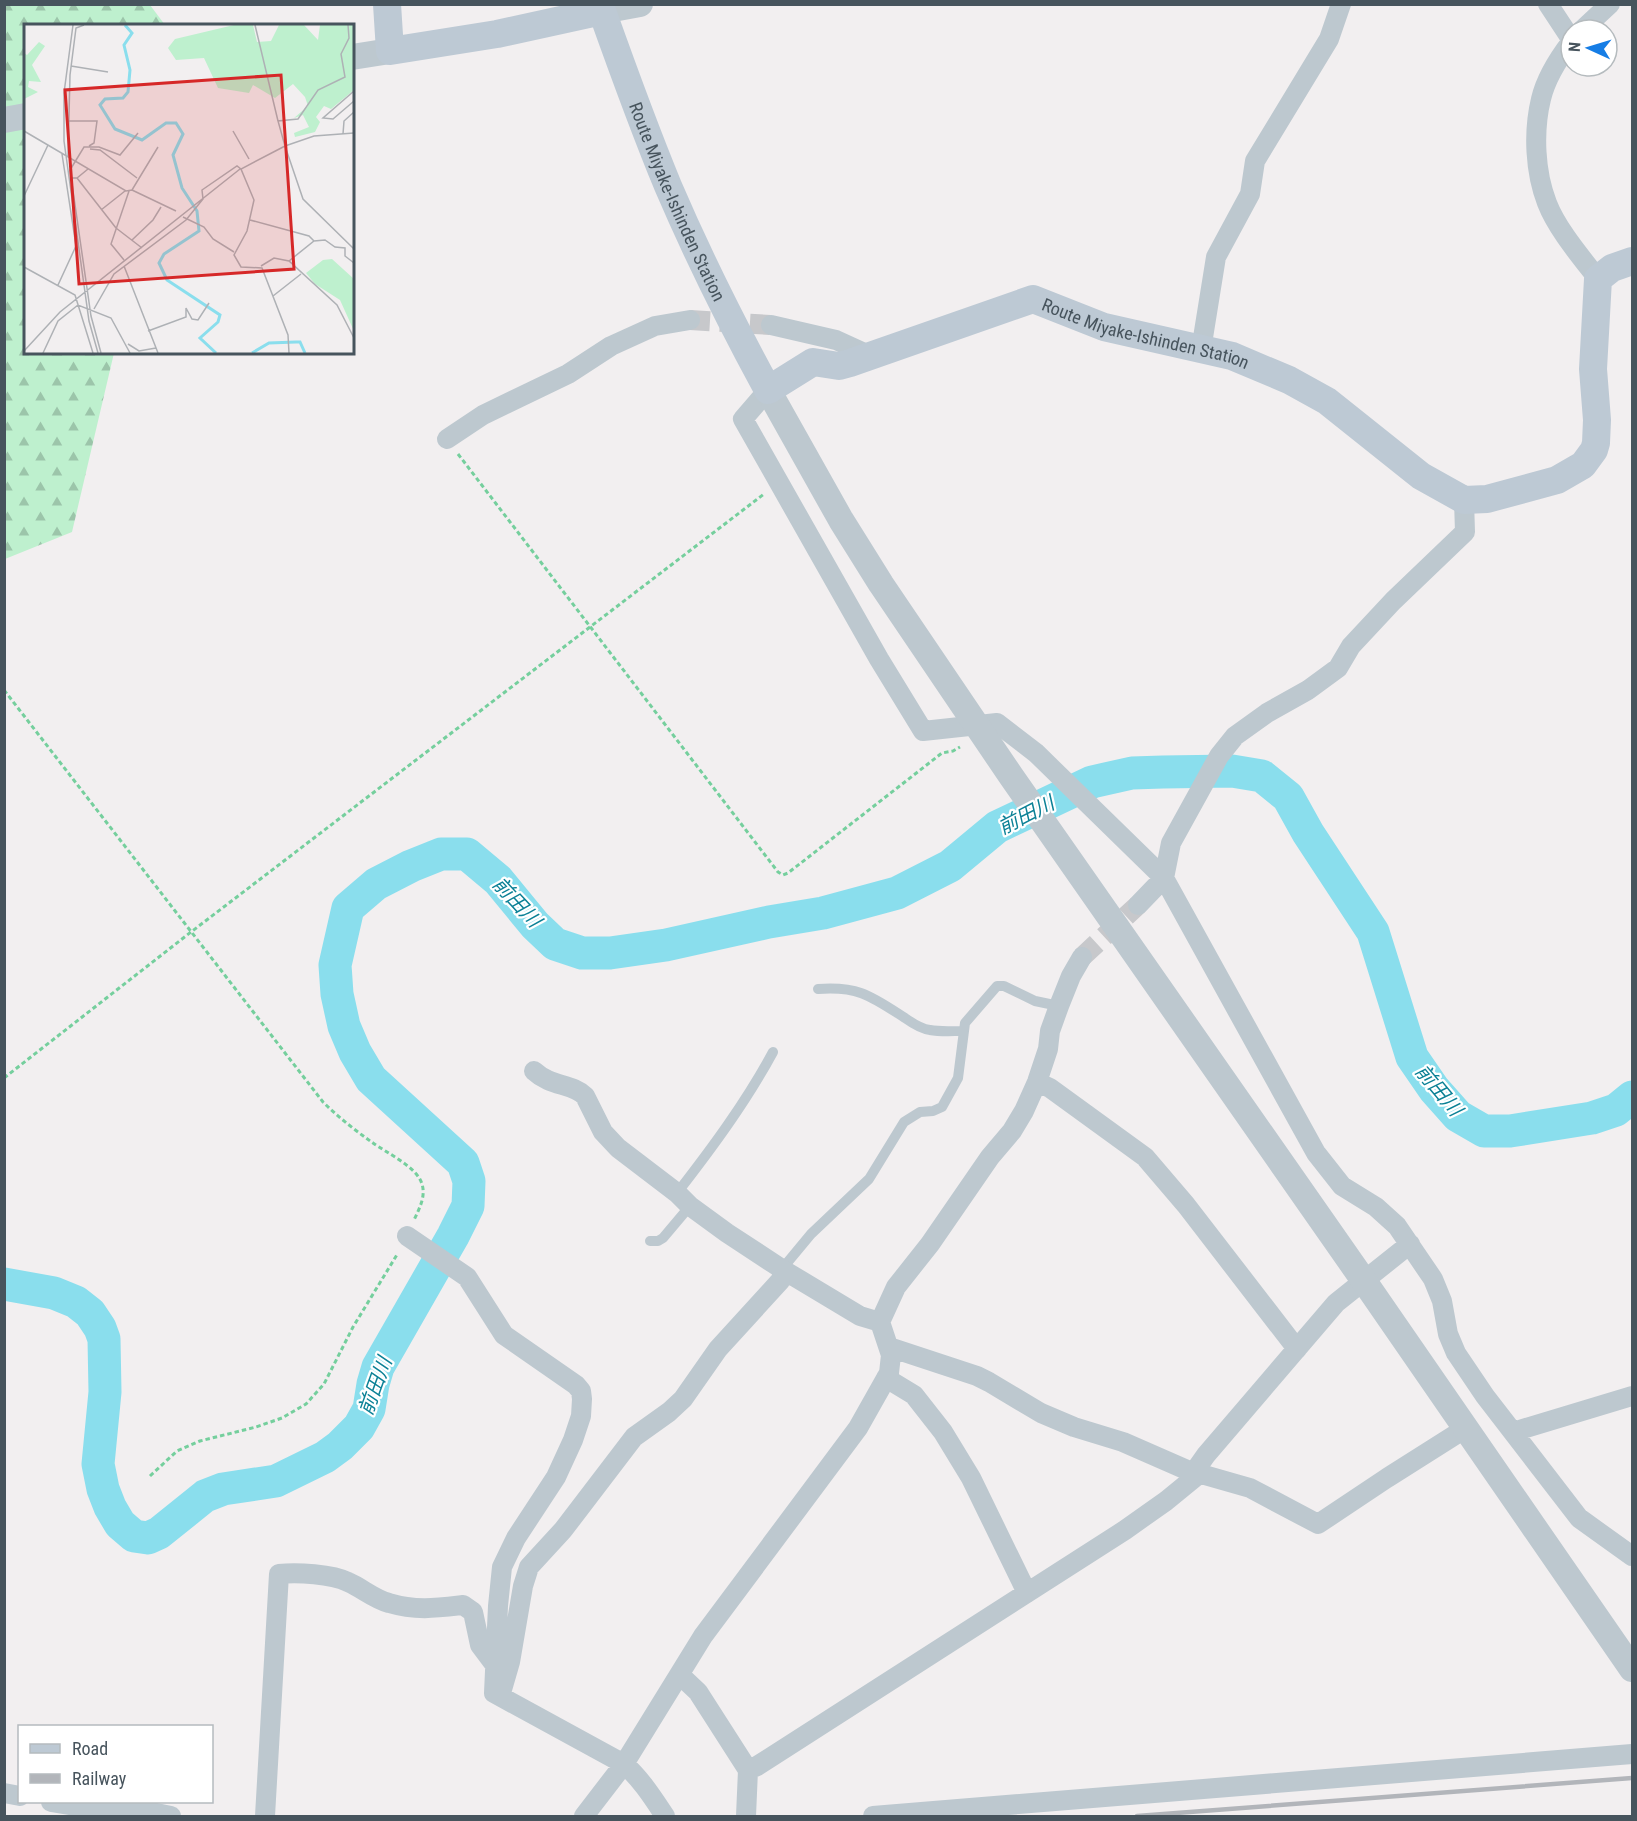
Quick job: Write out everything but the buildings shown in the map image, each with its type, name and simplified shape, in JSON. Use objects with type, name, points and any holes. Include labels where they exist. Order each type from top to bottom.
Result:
[{"type":"main road","points":[[387,4],[390,51],[497,33],[601,8]]},
{"type":"main road","name":"Route Miyake-Ishinden Station","points":[[601,8],[644,125],[685,225],[768,390],[813,362],[839,366],[1034,299],[1104,327],[1232,356],[1288,380],[1327,401],[1421,476],[1464,500]]},
{"type":"main road","points":[[1464,500],[1487,499],[1543,485],[1572,472],[1589,458],[1596,443],[1597,420],[1593,369],[1598,279],[1612,268],[1632,261]]},
{"type":"street","points":[[601,8],[640,4]]},
{"type":"street","points":[[1201,350],[1216,257],[1250,194],[1255,161],[1329,39],[1341,4]]},
{"type":"street","points":[[1548,4],[1559,22]]},
{"type":"street","points":[[1595,18],[1610,4]]},
{"type":"street","points":[[354,57],[390,51]]},
{"type":"street","points":[[1559,60],[1547,81],[1541,99],[1536,143],[1541,185],[1556,220],[1598,279]]},
{"type":"street","points":[[4,120],[24,116]]},
{"type":"street","points":[[447,439],[483,415],[568,374],[610,346],[655,326],[690,320]]},
{"type":"street","points":[[771,325],[836,339],[871,356]]},
{"type":"street","points":[[1632,1556],[1579,1518],[1485,1396],[1456,1353],[1448,1334],[1442,1301],[1433,1279],[1410,1244],[1389,1217],[1342,1186],[1316,1153],[1164,878],[1036,753],[997,723],[923,731],[863,633],[743,419],[768,390],[841,520],[881,584],[1011,777],[1632,1669]]},
{"type":"street","points":[[1138,905],[1164,878],[1171,843],[1219,756],[1235,736],[1267,713],[1308,690],[1338,668],[1351,646],[1465,532],[1464,500]]},
{"type":"street","points":[[584,1816],[624,1764],[703,1636],[858,1428],[889,1373],[891,1355],[880,1322],[896,1287],[930,1244],[1024,1111],[1048,1049],[1050,1031],[1059,1006],[1071,976],[1082,957]]},
{"type":"street","points":[[534,1071],[541,1078],[550,1082],[581,1091],[603,1132],[618,1148],[727,1233],[860,1316],[880,1322]]},
{"type":"street","points":[[1037,1082],[1050,1088],[1145,1157],[1186,1205],[1297,1349]]},
{"type":"street","points":[[414,1242],[467,1277],[504,1335],[576,1385],[581,1391],[581,1416],[573,1440],[556,1477],[516,1538],[502,1567],[494,1693],[624,1764],[648,1791],[665,1816]]},
{"type":"street","points":[[748,1770],[767,1760],[1166,1502],[1197,1473],[1206,1455],[1336,1303],[1410,1244]]},
{"type":"street","points":[[500,1696],[510,1662],[523,1586],[529,1567],[563,1530],[634,1437],[683,1399],[718,1349],[780,1281],[784,1270]]},
{"type":"street","points":[[889,1347],[977,1376],[1041,1413],[1074,1426],[1124,1442],[1197,1473],[1250,1488],[1318,1524],[1466,1428]]},
{"type":"street","points":[[886,1378],[914,1395],[944,1432],[971,1478],[1027,1593]]},
{"type":"street","points":[[1513,1432],[1632,1396]]},
{"type":"street","points":[[265,1816],[279,1574],[291,1572],[347,1581],[378,1599],[425,1610],[464,1605],[473,1612],[480,1645],[495,1665]]},
{"type":"street","points":[[680,1675],[698,1692],[748,1770],[746,1816]]},
{"type":"street","points":[[873,1816],[1632,1754]]},
{"type":"street","points":[[57,1803],[81,1807],[122,1806],[171,1816]]},
{"type":"lane","points":[[784,1270],[811,1234],[868,1179],[904,1122],[920,1112],[933,1111],[942,1107],[958,1078],[965,1023],[997,986],[1004,986],[1035,1001],[1059,1006]]},
{"type":"lane","points":[[818,990],[836,988],[858,991],[911,1023],[926,1029],[963,1031]]},
{"type":"lane","points":[[650,1241],[663,1238],[713,1146],[747,1097],[773,1052]]},
{"type":"path","points":[[447,439],[589,627],[778,872],[783,875],[942,753],[962,746]]},
{"type":"path","points":[[4,1078],[191,932],[780,482]]},
{"type":"path","points":[[4,690],[323,1102],[373,1143],[412,1170],[421,1181],[423,1196],[414,1242],[353,1328],[324,1384],[306,1404],[273,1421],[200,1441],[177,1451],[150,1476]]},
{"type":"green space","points":[[5,5],[150,5],[164,24],[24,24],[24,354],[114,354],[72,532],[5,559]]},
{"type":"waterway","name":"前田川","points":[[4,1284],[54,1293],[76,1302],[90,1313],[100,1328],[104,1339],[105,1392],[98,1464],[103,1489],[110,1507],[120,1524],[134,1536],[148,1538],[159,1533],[205,1496],[223,1489],[276,1481],[325,1457],[359,1427],[369,1409],[378,1367],[468,1206],[469,1181],[463,1163],[371,1079],[355,1052],[344,1026],[337,994],[335,965],[348,908],[376,884],[441,854],[467,854],[498,880],[535,925],[555,944],[582,953],[610,953],[666,945],[769,922],[823,913],[897,893],[950,866],[997,827],[1092,782],[1132,773],[1232,771],[1262,776],[1288,797],[1308,833],[1373,932],[1412,1057],[1434,1089],[1458,1116],[1484,1131],[1510,1131],[1592,1118],[1616,1110],[1632,1097]]},
{"type":"tunnel","points":[[690,320],[771,325]]},
{"type":"tunnel","points":[[1082,957],[1138,905]]},
{"type":"railway","points":[[1137,1816],[1632,1778]]}]
